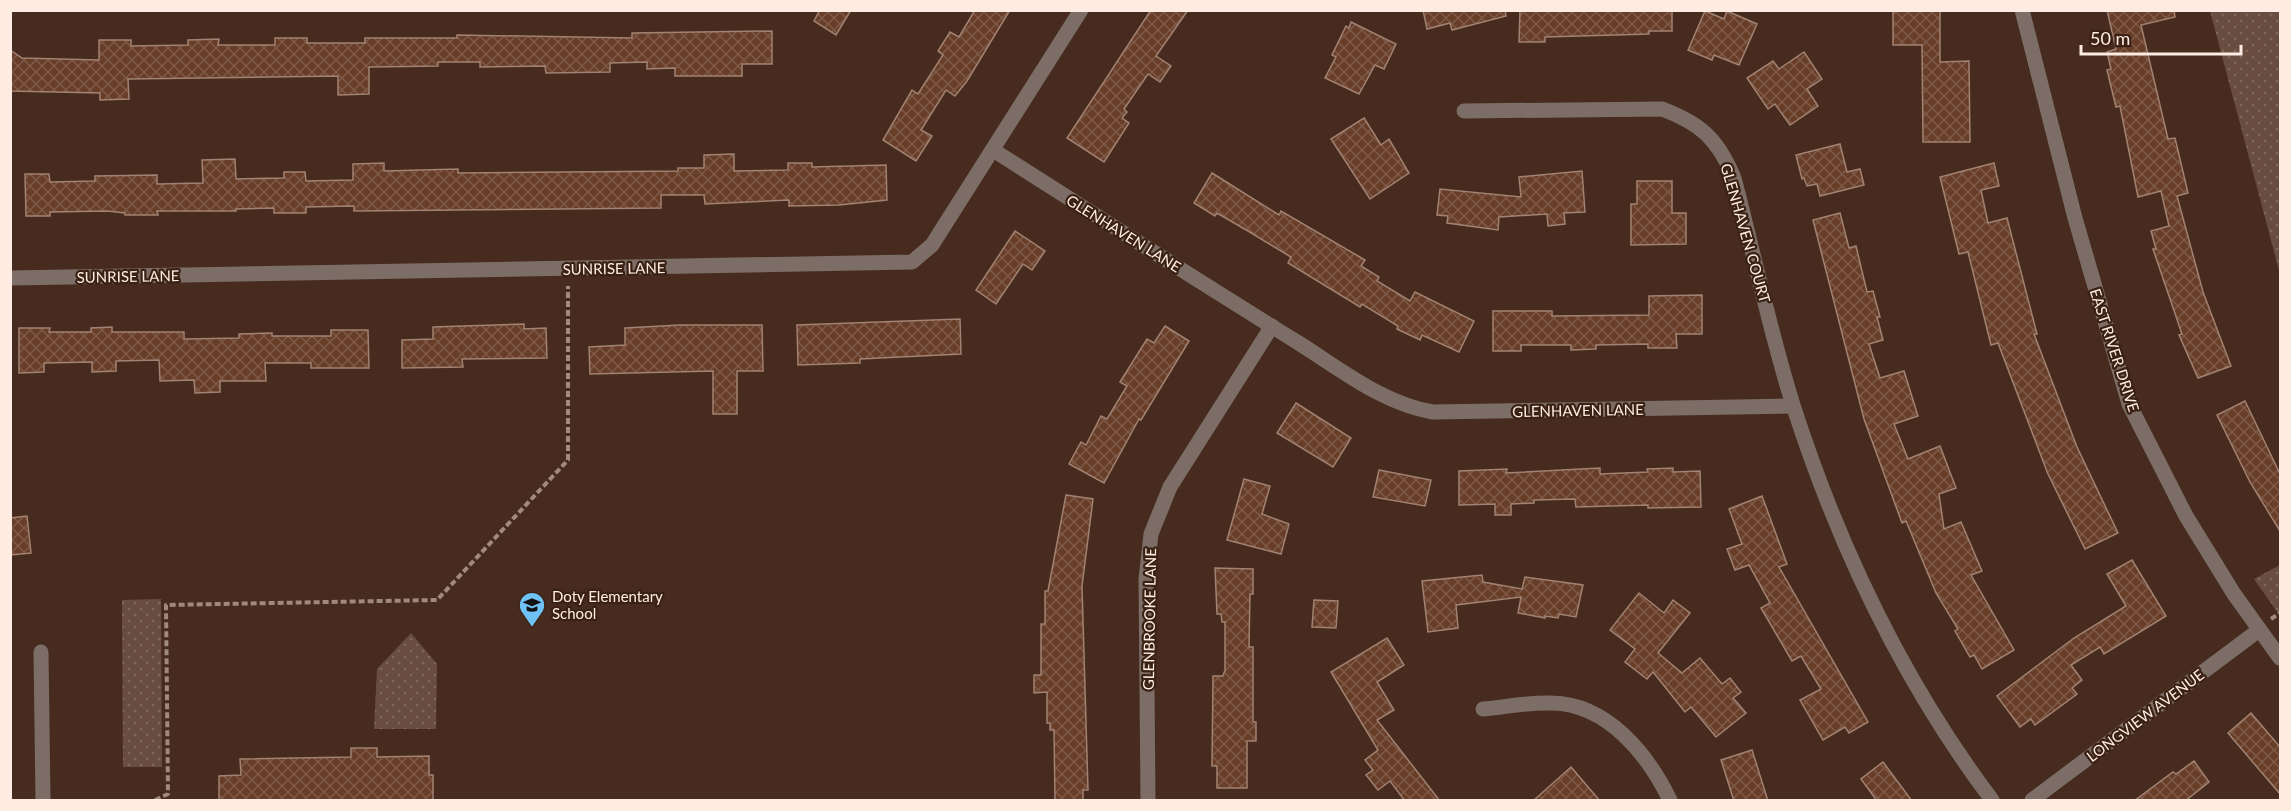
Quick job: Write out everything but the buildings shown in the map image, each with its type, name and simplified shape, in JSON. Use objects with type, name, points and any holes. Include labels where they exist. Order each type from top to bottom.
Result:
[{"type":"street","name":"SUNRISE LANE","points":[[10,278],[912,262],[933,245],[1081,10]]},
{"type":"street","name":"EAST RIVER DRIVE","points":[[2022,10],[2075,218],[2129,404],[2186,516],[2259,630],[2280,658]]},
{"type":"street","name":"GLENHAVEN COURT","points":[[1464,111],[1662,109],[1690,120],[1711,138],[1726,159],[1734,178],[1793,406]]},
{"type":"street","name":"GLENHAVEN LANE","points":[[993,150],[1391,399],[1417,410],[1433,412],[1793,406]]},
{"type":"street","name":"GLENBROOKE LANE","points":[[1148,801],[1146,579],[1151,534],[1170,487],[1272,326]]},
{"type":"street","points":[[1793,406],[1838,525],[1884,627],[1934,714],[1992,801]]},
{"type":"street","name":"LONGVIEW AVENUE","points":[[2031,801],[2259,630]]},
{"type":"street","points":[[41,652],[43,801]]},
{"type":"street","points":[[1483,709],[1553,703],[1595,715],[1615,726],[1630,741],[1648,762],[1670,801]]},
{"type":"path","points":[[154,801],[168,794],[166,605],[436,600],[564,465],[568,452],[568,268]]},
{"type":"shaded area","points":[[2210,11],[2280,11],[2280,274]]},
{"type":"shaded area","points":[[2280,565],[2280,616],[2254,579]]},
{"type":"shaded area","points":[[161,599],[162,767],[123,767],[122,600]]},
{"type":"shaded area","points":[[411,633],[437,664],[436,729],[374,729],[377,669]]},
{"type":"place","name":"Doty Elementary School","points":[[532,628]]}]
